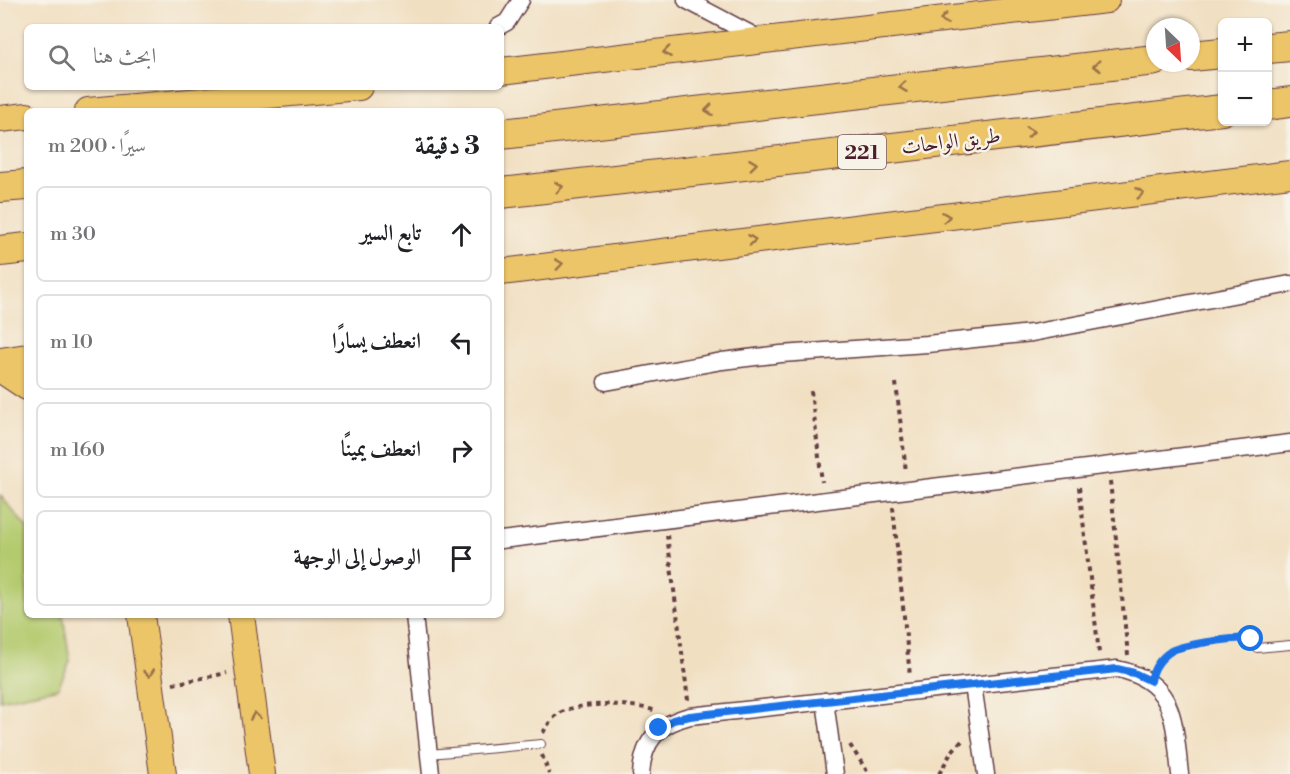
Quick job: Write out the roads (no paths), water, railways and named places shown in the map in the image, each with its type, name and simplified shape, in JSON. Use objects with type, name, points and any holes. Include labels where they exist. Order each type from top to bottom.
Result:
[{"type":"highway","points":[[1272,48],[1290,46]]},
{"type":"highway","points":[[1200,55],[1218,53]]},
{"type":"highway","points":[[504,134],[1146,61]]},
{"type":"highway","points":[[1272,104],[1290,102]]},
{"type":"highway","name":"طريق الواحات","points":[[504,193],[1218,110]]},
{"type":"highway","points":[[0,188],[24,185]]},
{"type":"highway","points":[[0,251],[24,248]]},
{"type":"main road","points":[[504,72],[1101,0]]},
{"type":"main road","points":[[122,108],[325,90]]},
{"type":"main road","points":[[0,119],[24,116]]},
{"type":"main road","points":[[504,272],[1290,174]]},
{"type":"main road","points":[[0,362],[24,358]]},
{"type":"main road","points":[[0,369],[24,385]]},
{"type":"main road","points":[[141,618],[163,774]]},
{"type":"main road","points":[[241,618],[262,774]]},
{"type":"street","points":[[502,24],[507,21],[520,0]]},
{"type":"street","points":[[686,0],[763,41]]},
{"type":"street","points":[[606,382],[722,361],[781,354],[927,344],[1032,333],[1290,284]]},
{"type":"street","points":[[504,540],[1290,442]]},
{"type":"street","points":[[414,618],[431,774]]},
{"type":"street","points":[[641,774],[642,757],[648,741],[659,728],[673,720],[690,716],[1117,669],[1134,673],[1151,681],[1163,694],[1172,710],[1180,774]]},
{"type":"street","points":[[973,685],[986,774]]},
{"type":"street","points":[[825,701],[835,774]]},
{"type":"lane","points":[[1257,648],[1290,645]]},
{"type":"lane","points":[[429,754],[541,744]]}]
